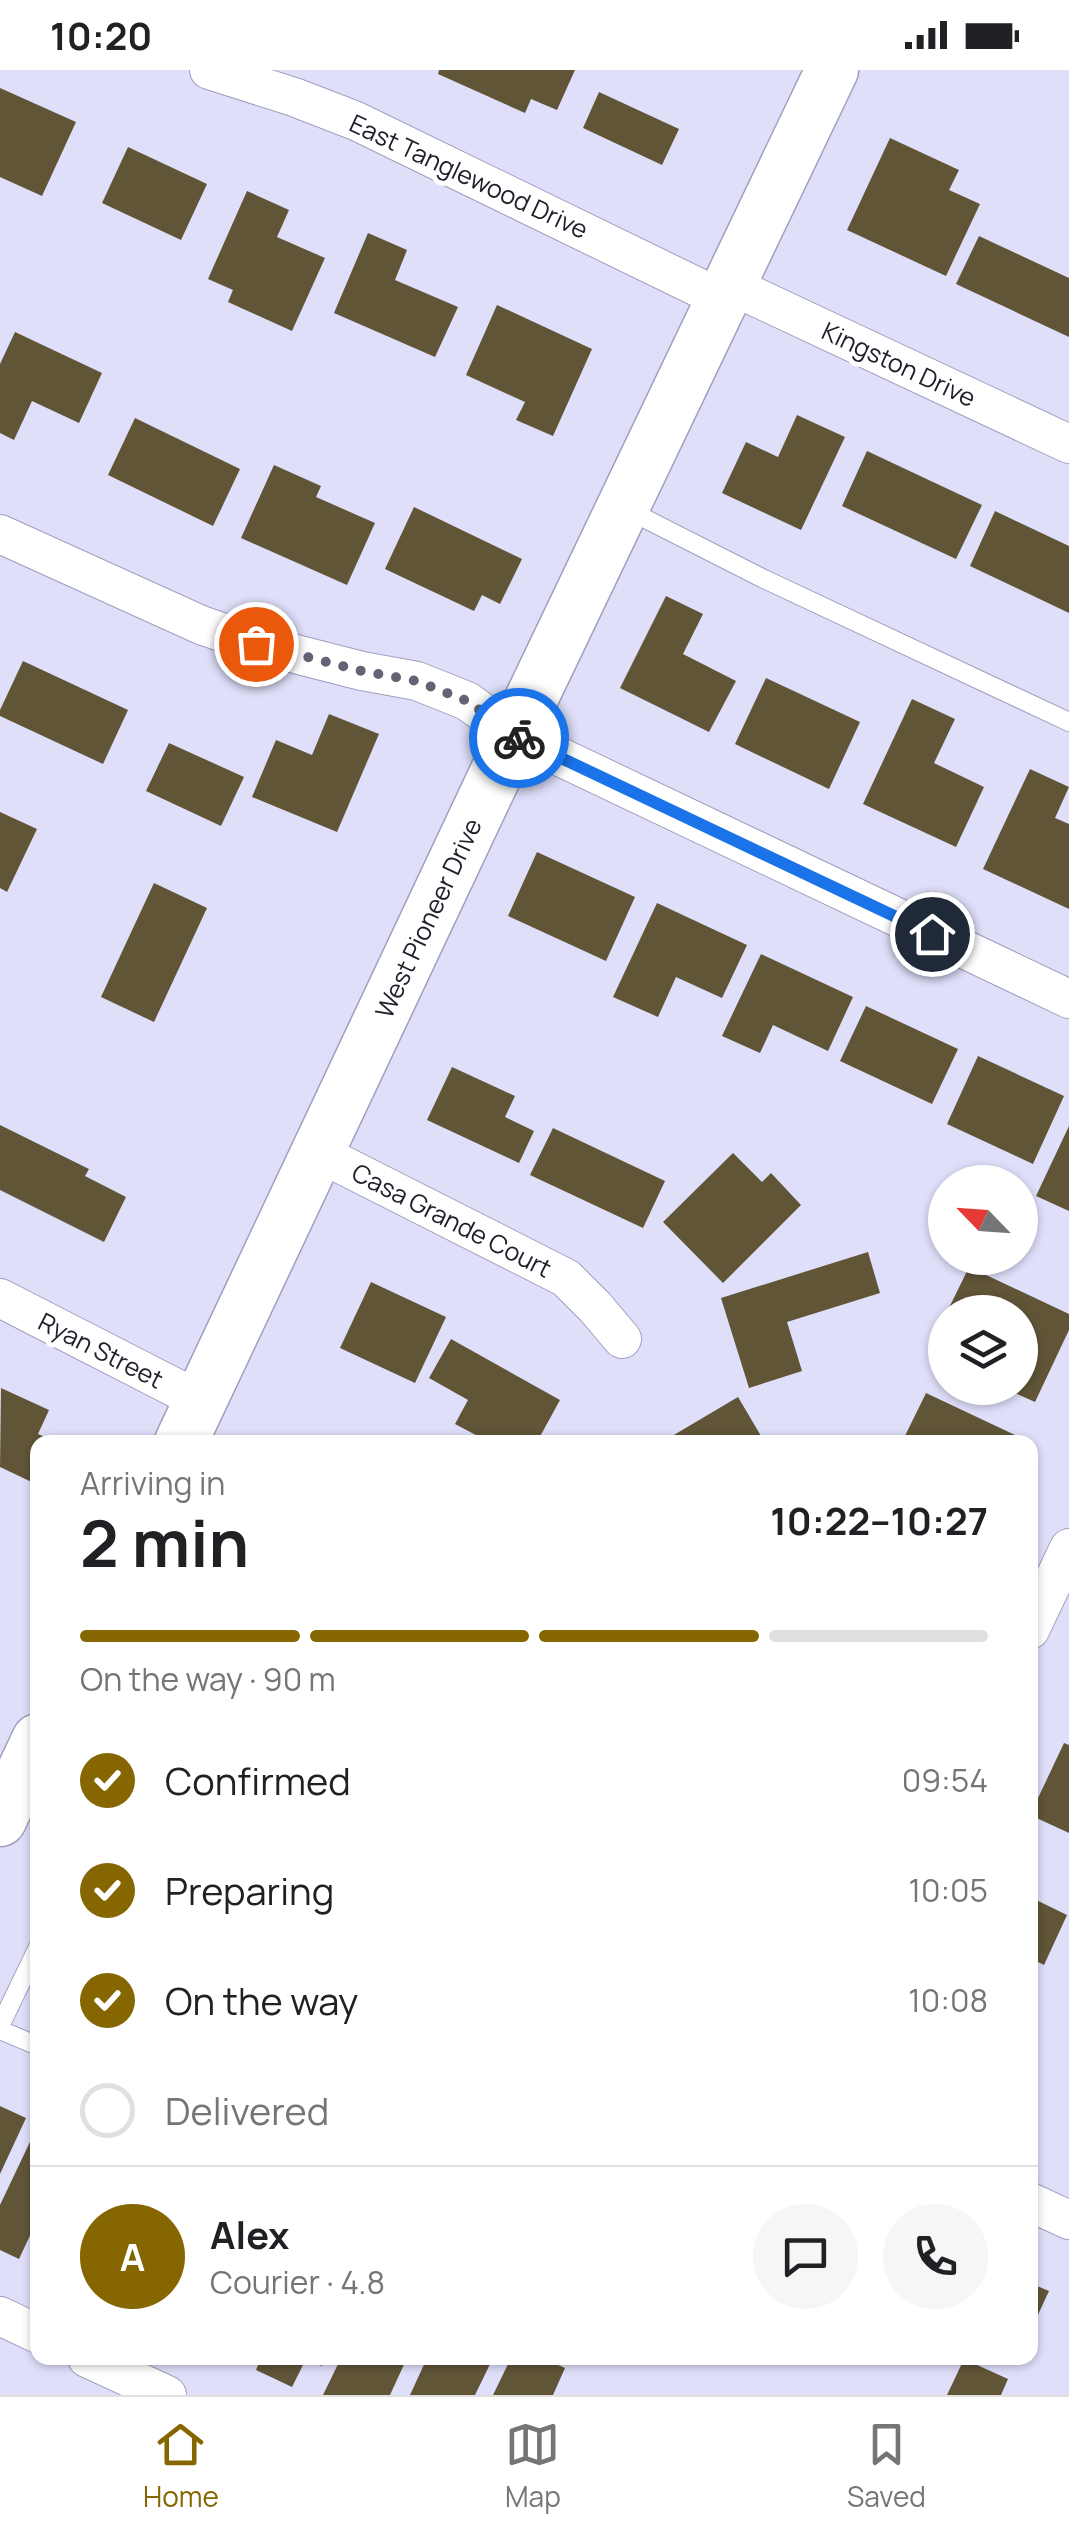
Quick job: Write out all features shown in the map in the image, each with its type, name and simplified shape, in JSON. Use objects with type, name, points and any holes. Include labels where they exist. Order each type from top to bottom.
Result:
[{"type":"main road","name":"West Pioneer Drive","points":[[191,1422],[832,70]]},
{"type":"main road","points":[[0,1820],[30,1757]]},
{"type":"street","name":"East Tanglewood Drive","points":[[209,70],[356,121],[726,292]]},
{"type":"street","name":"Kingston Drive","points":[[726,292],[1069,444]]},
{"type":"street","points":[[0,534],[202,625],[362,671],[417,681],[467,701],[514,735],[1069,998]]},
{"type":"street","name":"Casa Grande Court","points":[[317,1152],[566,1278],[622,1338]]},
{"type":"street","name":"Ryan Street","points":[[0,1298],[191,1422]]},
{"type":"street","points":[[1038,1613],[1069,1548]]},
{"type":"street","points":[[1038,2206],[1069,2220]]},
{"type":"street","points":[[0,2316],[30,2330]]},
{"type":"street","points":[[103,2365],[167,2395]]},
{"type":"lane","points":[[623,507],[764,579],[1069,722]]},
{"type":"lane","points":[[30,1964],[0,2028],[30,2042]]},
{"type":"building","points":[[439,70],[575,70],[557,110],[531,99],[525,113],[438,74]]},
{"type":"building","points":[[0,88],[76,122],[42,196],[0,177]]},
{"type":"building","points":[[599,92],[679,129],[662,165],[583,128]]},
{"type":"building","points":[[890,138],[959,170],[949,190],[980,204],[946,276],[847,230]]},
{"type":"building","points":[[128,147],[207,184],[181,240],[102,203]]},
{"type":"building","points":[[247,191],[289,210],[277,237],[325,258],[292,331],[228,302],[233,290],[208,279]]},
{"type":"building","points":[[368,233],[407,250],[395,280],[458,307],[435,357],[334,313]]},
{"type":"building","points":[[979,236],[1069,278],[1069,337],[956,284]]},
{"type":"building","points":[[497,305],[592,349],[553,436],[516,420],[525,402],[466,375]]},
{"type":"building","points":[[15,332],[102,373],[79,423],[32,401],[14,440],[0,433],[0,364]]},
{"type":"building","points":[[797,415],[845,437],[801,530],[722,493],[746,442],[778,457]]},
{"type":"building","points":[[135,418],[240,469],[213,526],[108,475]]},
{"type":"building","points":[[867,451],[982,505],[956,559],[842,506]]},
{"type":"building","points":[[274,465],[321,486],[316,497],[375,523],[347,585],[241,538]]},
{"type":"building","points":[[414,507],[522,559],[500,604],[482,595],[474,611],[385,569]]},
{"type":"building","points":[[995,511],[1069,546],[1069,613],[970,566]]},
{"type":"building","points":[[666,596],[703,614],[683,654],[736,681],[709,732],[620,688]]},
{"type":"building","points":[[23,661],[128,710],[103,764],[0,716]]},
{"type":"building","points":[[766,678],[860,722],[829,789],[735,744]]},
{"type":"building","points":[[912,699],[955,719],[934,763],[984,787],[956,847],[863,804]]},
{"type":"building","points":[[329,714],[379,734],[337,832],[252,797],[276,740],[312,755]]},
{"type":"building","points":[[169,743],[244,777],[221,826],[146,791]]},
{"type":"building","points":[[1030,769],[1069,787],[1055,818],[1069,824],[1069,909],[983,869]]},
{"type":"building","points":[[0,812],[37,829],[7,892],[0,888]]},
{"type":"building","points":[[537,852],[635,897],[606,961],[508,916]]},
{"type":"building","points":[[154,883],[207,908],[154,1022],[101,997]]},
{"type":"building","points":[[657,903],[747,945],[722,998],[676,977],[658,1017],[613,997]]},
{"type":"building","points":[[761,954],[853,997],[828,1051],[773,1025],[760,1053],[722,1036]]},
{"type":"building","points":[[866,1006],[958,1049],[932,1104],[840,1061]]},
{"type":"building","points":[[978,1056],[1064,1096],[1033,1164],[947,1124]]},
{"type":"building","points":[[452,1067],[515,1096],[505,1117],[534,1131],[519,1163],[427,1120]]},
{"type":"building","points":[[0,1125],[89,1169],[85,1176],[126,1197],[104,1242],[0,1190]]},
{"type":"building","points":[[1069,1126],[1069,1211],[1038,1197]]},
{"type":"building","points":[[553,1128],[665,1181],[643,1228],[530,1175]]},
{"type":"building","points":[[733,1153],[762,1182],[771,1173],[801,1205],[723,1283],[663,1222]]},
{"type":"building","points":[[868,1252],[880,1293],[787,1322],[802,1371],[749,1388],[721,1298]]},
{"type":"building","points":[[965,1275],[986,1275],[1029,1295],[955,1295]]},
{"type":"building","points":[[371,1282],[446,1317],[415,1383],[340,1348]]},
{"type":"building","points":[[1038,1299],[1069,1314],[1069,1330],[1038,1396]]},
{"type":"building","points":[[451,1339],[560,1400],[541,1435],[476,1435],[455,1424],[468,1400],[429,1378]]},
{"type":"building","points":[[1,1388],[49,1410],[40,1435],[30,1435],[30,1481],[0,1467]]},
{"type":"building","points":[[926,1393],[928,1405],[951,1405],[1015,1435],[905,1435]]},
{"type":"building","points":[[738,1397],[760,1435],[674,1435]]},
{"type":"building","points":[[1064,1743],[1069,1745],[1069,1833],[1038,1819],[1038,1798]]},
{"type":"building","points":[[1038,1901],[1067,1915],[1044,1965],[1038,1962]]},
{"type":"building","points":[[0,2106],[26,2118],[0,2174]]},
{"type":"building","points":[[30,2142],[30,2236],[19,2259],[0,2250],[0,2205]]},
{"type":"building","points":[[1038,2286],[1049,2291],[1038,2315]]},
{"type":"building","points":[[258,2365],[303,2365],[292,2387],[256,2370]]},
{"type":"building","points":[[338,2365],[404,2365],[390,2395],[323,2395]]},
{"type":"building","points":[[424,2365],[490,2365],[475,2395],[410,2395]]},
{"type":"building","points":[[508,2365],[565,2368],[553,2395],[493,2395]]},
{"type":"building","points":[[961,2365],[977,2365],[1008,2379],[1001,2395],[947,2395]]},
{"type":"way so far","points":[[256,644],[417,681],[467,701],[519,738]]},
{"type":"route","points":[[519,738],[932,934]]}]
